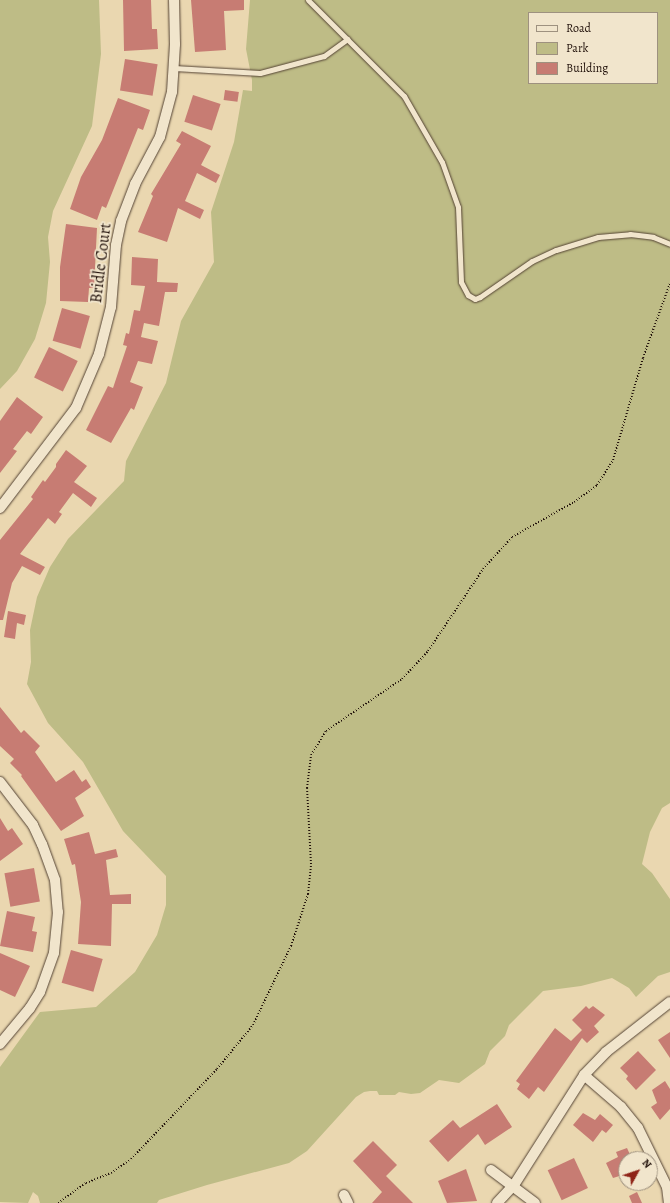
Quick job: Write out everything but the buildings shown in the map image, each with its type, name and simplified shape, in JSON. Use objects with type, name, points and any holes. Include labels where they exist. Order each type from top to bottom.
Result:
[{"type":"street","name":"Bridle Court","points":[[0,508],[76,408],[87,386],[106,331],[121,221],[135,184],[160,137],[172,92],[174,68],[174,0]]},
{"type":"street","points":[[0,782],[29,819],[42,844],[53,874],[58,912],[54,953],[40,992],[30,1008],[0,1044]]},
{"type":"street","points":[[497,1203],[514,1185],[584,1075],[606,1052],[670,1002]]},
{"type":"street","points":[[584,1075],[621,1107],[638,1128],[666,1186],[669,1203]]},
{"type":"street","points":[[491,1170],[514,1185],[535,1203]]},
{"type":"lane","points":[[308,0],[404,96],[442,162],[458,207],[460,282],[468,295],[475,299],[480,297],[532,261],[556,250],[598,237],[630,234],[653,237],[670,244]]},
{"type":"lane","points":[[174,68],[260,73],[324,56],[347,39]]},
{"type":"path","points":[[58,1203],[86,1182],[111,1173],[131,1159],[217,1069],[253,1025],[291,946],[308,894],[311,864],[307,788],[311,755],[326,731],[402,679],[428,651],[483,569],[512,537],[574,502],[597,485],[613,460],[637,379],[670,283]]},
{"type":"green space","points":[[0,0],[99,0],[101,54],[92,126],[53,211],[48,237],[50,262],[46,303],[35,339],[17,371],[0,389]]},
{"type":"green space","points":[[250,0],[670,0],[670,803],[662,808],[650,832],[642,864],[652,873],[670,899],[670,972],[658,976],[636,997],[629,988],[612,978],[581,986],[543,991],[509,1025],[505,1036],[490,1051],[485,1064],[459,1083],[439,1080],[420,1093],[411,1094],[399,1092],[395,1095],[379,1095],[377,1091],[364,1092],[356,1097],[307,1151],[289,1163],[207,1185],[159,1200],[157,1203],[40,1203],[38,1196],[33,1192],[28,1203],[0,1202],[0,1067],[40,1012],[96,1007],[135,972],[157,935],[166,905],[166,876],[123,831],[83,762],[48,723],[27,684],[31,662],[30,630],[37,597],[50,567],[68,539],[124,481],[126,461],[166,383],[181,321],[214,262],[211,212],[234,142],[243,90],[252,91],[252,80],[246,49]]}]
